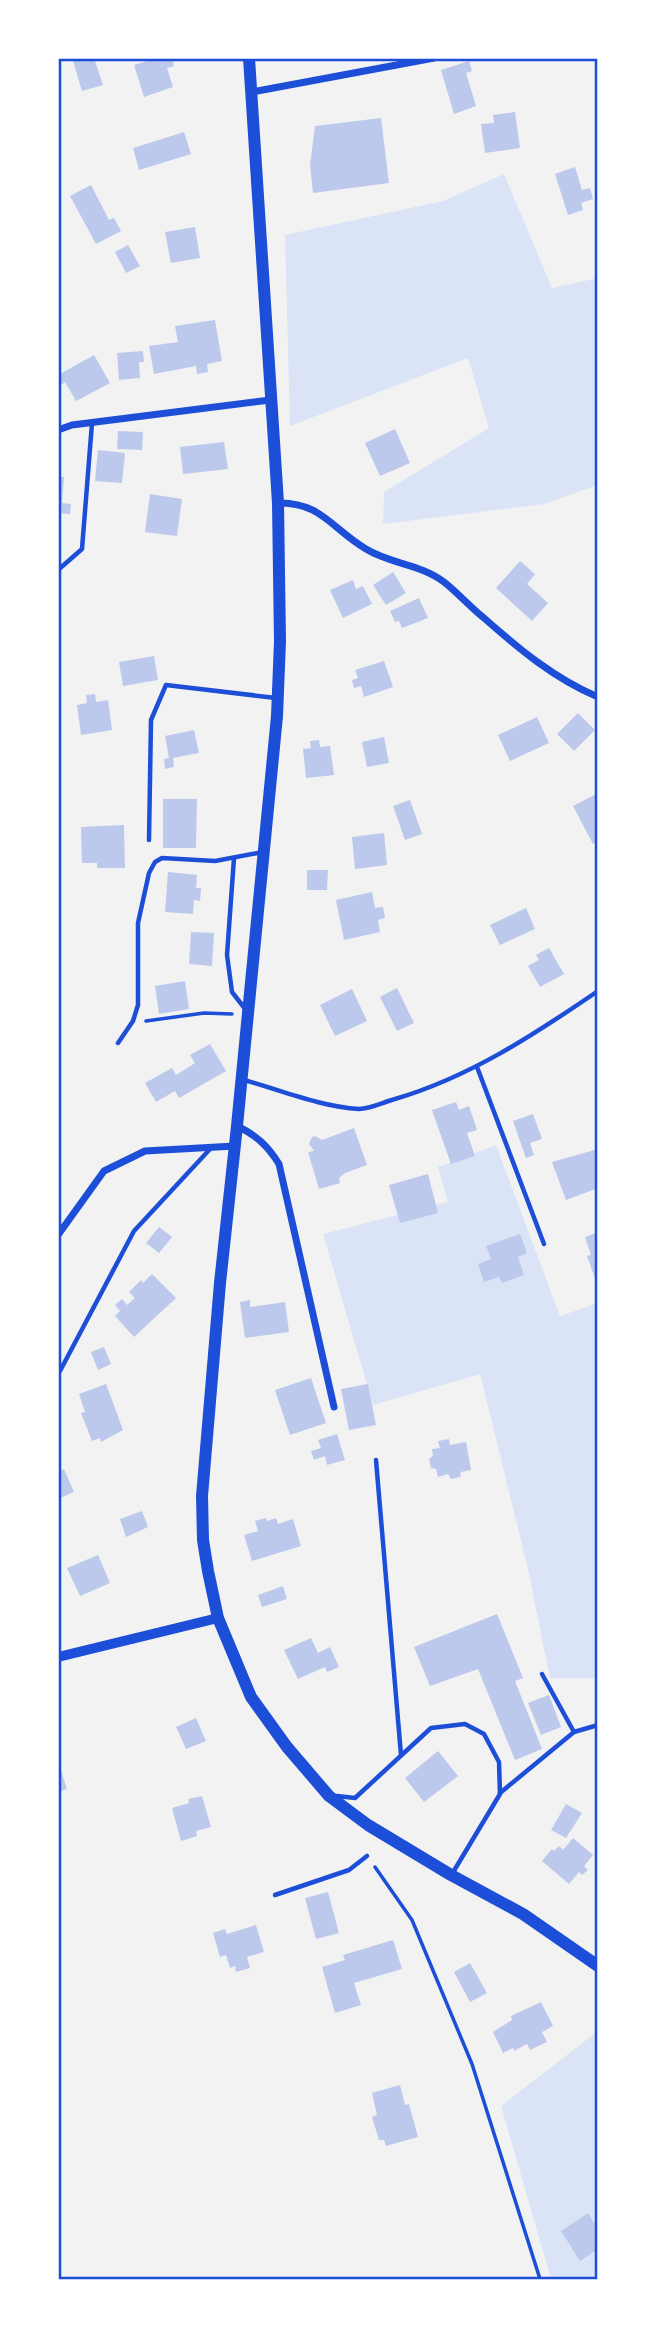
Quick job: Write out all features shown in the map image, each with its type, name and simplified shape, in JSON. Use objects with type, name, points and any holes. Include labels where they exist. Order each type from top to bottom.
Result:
[{"type":"main road","points":[[249,58],[278,503],[281,642],[249,1014],[220,1283],[202,1496],[204,1540],[218,1618],[250,1697],[287,1747],[329,1796],[368,1825],[523,1914],[598,1966]]},
{"type":"street","points":[[252,92],[434,58]]},
{"type":"street","points":[[58,430],[72,425],[271,400]]},
{"type":"street","points":[[278,503],[310,507],[367,550],[418,568],[443,581],[541,666],[598,697]]},
{"type":"street","points":[[237,1126],[263,1142],[279,1164],[334,1407]]},
{"type":"street","points":[[58,1235],[104,1171],[145,1151],[235,1146]]},
{"type":"street","points":[[58,1657],[218,1618]]},
{"type":"lane","points":[[58,570],[82,549],[92,423]]},
{"type":"lane","points":[[149,840],[151,720],[166,685],[277,699]]},
{"type":"lane","points":[[117,1043],[133,1021],[138,1005],[138,923],[149,873],[155,862],[162,858],[215,861],[263,852]]},
{"type":"lane","points":[[233,859],[228,956],[232,992],[249,1014]]},
{"type":"lane","points":[[242,1079],[336,1105],[362,1109],[416,1093],[477,1067],[534,1035],[598,991]]},
{"type":"lane","points":[[477,1067],[544,1244]]},
{"type":"lane","points":[[60,1371],[134,1231],[212,1148]]},
{"type":"lane","points":[[376,1460],[401,1756]]},
{"type":"lane","points":[[542,1674],[574,1732]]},
{"type":"lane","points":[[329,1796],[355,1798],[431,1727],[465,1724],[484,1734],[499,1762],[500,1794]]},
{"type":"lane","points":[[451,1875],[500,1794],[574,1732],[598,1726]]},
{"type":"lane","points":[[275,1895],[349,1870],[368,1856]]},
{"type":"path","points":[[133,1021],[204,1013],[249,1014]]},
{"type":"path","points":[[368,1856],[412,1920],[472,2064],[541,2279]]},
{"type":"shaded area","points":[[504,174],[552,288],[598,278],[598,485],[544,504],[383,524],[384,492],[489,428],[468,358],[290,426],[285,235],[443,201]]},
{"type":"shaded area","points":[[496,1145],[560,1316],[598,1303],[598,1678],[550,1678],[528,1569],[480,1374],[373,1405],[323,1234],[448,1202],[438,1167]]},
{"type":"shaded area","points":[[598,2031],[598,2279],[551,2279],[501,2106]]},
{"type":"building","points":[[94,58],[103,85],[82,91],[73,61]]},
{"type":"building","points":[[157,58],[172,58],[174,66],[167,68],[173,87],[144,97],[134,65]]},
{"type":"building","points":[[469,61],[472,71],[466,73],[476,106],[454,114],[441,70]]},
{"type":"building","points":[[515,112],[520,148],[485,153],[481,124],[494,123],[493,115]]},
{"type":"building","points":[[381,118],[389,183],[313,193],[310,165],[315,126]]},
{"type":"building","points":[[184,132],[191,154],[139,170],[133,148]]},
{"type":"building","points":[[575,167],[582,190],[590,188],[593,199],[581,203],[583,210],[568,215],[555,174]]},
{"type":"building","points":[[91,185],[109,220],[114,218],[121,231],[96,244],[70,196]]},
{"type":"building","points":[[195,227],[200,258],[171,263],[165,232]]},
{"type":"building","points":[[128,245],[140,266],[126,273],[115,252]]},
{"type":"building","points":[[215,320],[222,361],[207,364],[208,372],[197,374],[196,366],[154,374],[149,346],[178,342],[175,326]]},
{"type":"building","points":[[143,351],[144,362],[139,362],[140,378],[119,380],[117,353]]},
{"type":"building","points":[[94,355],[110,383],[76,401],[65,382],[61,385],[58,375]]},
{"type":"building","points":[[395,429],[410,463],[380,476],[365,443]]},
{"type":"building","points":[[118,431],[143,432],[142,450],[117,449]]},
{"type":"building","points":[[224,442],[228,469],[183,474],[180,447]]},
{"type":"building","points":[[98,450],[125,453],[122,483],[95,481]]},
{"type":"building","points":[[58,477],[64,477],[62,503],[71,504],[70,514],[58,513]]},
{"type":"building","points":[[150,494],[182,499],[177,536],[145,532]]},
{"type":"building","points":[[520,561],[535,574],[527,584],[548,603],[532,621],[496,588]]},
{"type":"building","points":[[393,572],[406,593],[386,605],[373,585]]},
{"type":"building","points":[[353,580],[356,589],[363,586],[372,604],[343,618],[330,590]]},
{"type":"building","points":[[419,598],[428,618],[402,628],[399,621],[395,622],[390,611]]},
{"type":"building","points":[[154,656],[158,680],[123,686],[119,662]]},
{"type":"building","points":[[384,661],[393,687],[364,697],[361,686],[354,688],[352,680],[358,678],[355,670]]},
{"type":"building","points":[[95,694],[96,702],[108,700],[112,730],[81,735],[77,705],[87,703],[86,695]]},
{"type":"building","points":[[578,713],[595,730],[574,751],[557,734]]},
{"type":"building","points":[[537,717],[549,743],[510,761],[498,735]]},
{"type":"building","points":[[194,730],[199,753],[173,758],[174,767],[165,769],[164,759],[169,758],[165,736]]},
{"type":"building","points":[[384,737],[389,763],[367,767],[362,742]]},
{"type":"building","points":[[319,740],[320,747],[330,746],[334,775],[306,778],[303,749],[311,748],[310,741]]},
{"type":"building","points":[[598,793],[598,841],[593,844],[573,806]]},
{"type":"building","points":[[163,799],[197,799],[196,848],[163,848]]},
{"type":"building","points":[[410,800],[422,834],[405,840],[393,806]]},
{"type":"building","points":[[124,825],[125,868],[97,868],[97,863],[82,863],[81,827]]},
{"type":"building","points":[[384,833],[387,865],[355,869],[352,837]]},
{"type":"building","points":[[307,870],[328,870],[327,890],[307,890]]},
{"type":"building","points":[[168,872],[197,875],[196,888],[201,888],[200,901],[194,900],[193,914],[165,912]]},
{"type":"building","points":[[372,892],[375,908],[383,907],[385,918],[378,920],[380,932],[344,940],[336,900]]},
{"type":"building","points":[[526,908],[535,929],[500,945],[490,925]]},
{"type":"building","points":[[191,932],[214,933],[212,966],[189,964]]},
{"type":"building","points":[[549,948],[564,974],[540,987],[528,966],[539,960],[536,955]]},
{"type":"building","points":[[185,981],[189,1009],[159,1014],[155,986]]},
{"type":"building","points":[[397,988],[414,1023],[397,1031],[380,997]]},
{"type":"building","points":[[352,989],[367,1021],[335,1036],[320,1005]]},
{"type":"building","points":[[210,1044],[226,1071],[179,1098],[175,1091],[156,1102],[145,1083],[172,1068],[176,1075],[195,1063],[190,1055]]},
{"type":"building","points":[[456,1102],[459,1110],[469,1106],[477,1130],[467,1133],[475,1156],[451,1164],[432,1110]]},
{"type":"building","points":[[533,1114],[542,1139],[530,1143],[534,1155],[526,1158],[513,1121]]},
{"type":"building","points":[[354,1128],[367,1165],[345,1173],[339,1178],[340,1183],[319,1189],[308,1152],[314,1151],[309,1144],[312,1137],[322,1140]]},
{"type":"building","points":[[598,1149],[598,1188],[566,1200],[552,1162]]},
{"type":"building","points":[[428,1174],[438,1213],[400,1223],[389,1185]]},
{"type":"building","points":[[159,1227],[172,1237],[159,1253],[146,1243]]},
{"type":"building","points":[[598,1232],[598,1287],[587,1256],[591,1255],[585,1237]]},
{"type":"building","points":[[520,1234],[527,1253],[518,1257],[524,1275],[502,1283],[499,1277],[484,1282],[478,1264],[491,1259],[486,1246]]},
{"type":"building","points":[[152,1274],[176,1298],[134,1337],[115,1316],[120,1311],[115,1305],[122,1299],[127,1305],[135,1298],[129,1292]]},
{"type":"building","points":[[250,1300],[250,1307],[285,1302],[289,1332],[245,1338],[240,1302]]},
{"type":"building","points":[[104,1347],[111,1364],[98,1370],[91,1352]]},
{"type":"building","points":[[311,1378],[326,1423],[290,1435],[275,1390]]},
{"type":"building","points":[[106,1384],[123,1430],[101,1442],[100,1438],[92,1441],[81,1413],[85,1412],[79,1394]]},
{"type":"building","points":[[368,1384],[376,1425],[349,1430],[341,1389]]},
{"type":"building","points":[[337,1434],[345,1460],[327,1465],[325,1456],[314,1460],[311,1451],[321,1448],[318,1440]]},
{"type":"building","points":[[449,1439],[450,1445],[466,1442],[471,1470],[461,1472],[460,1477],[451,1479],[448,1474],[438,1477],[436,1469],[431,1468],[429,1459],[433,1456],[432,1449],[440,1448],[438,1441]]},
{"type":"building","points":[[64,1469],[74,1492],[58,1499],[58,1472]]},
{"type":"building","points":[[142,1511],[148,1527],[126,1537],[120,1519]]},
{"type":"building","points":[[266,1518],[267,1521],[276,1518],[278,1524],[293,1519],[301,1546],[252,1561],[244,1535],[258,1531],[255,1521]]},
{"type":"building","points":[[98,1555],[110,1583],[80,1596],[67,1568]]},
{"type":"building","points":[[283,1586],[287,1599],[262,1607],[258,1595]]},
{"type":"building","points":[[497,1614],[523,1678],[515,1681],[542,1749],[515,1760],[478,1669],[430,1686],[414,1647]]},
{"type":"building","points":[[311,1638],[318,1653],[330,1647],[339,1667],[327,1672],[325,1667],[298,1679],[284,1650]]},
{"type":"building","points":[[549,1695],[561,1727],[541,1735],[528,1703]]},
{"type":"building","points":[[196,1718],[206,1741],[186,1749],[176,1727]]},
{"type":"building","points":[[438,1751],[458,1776],[424,1802],[405,1778]]},
{"type":"building","points":[[58,1761],[67,1789],[58,1792]]},
{"type":"building","points":[[202,1796],[211,1827],[196,1831],[197,1836],[181,1841],[172,1808],[189,1803],[188,1799]]},
{"type":"building","points":[[566,1804],[582,1813],[566,1838],[551,1830]]},
{"type":"building","points":[[573,1838],[593,1855],[584,1866],[588,1870],[582,1875],[579,1872],[569,1884],[542,1861],[552,1849],[554,1851],[559,1846],[563,1850]]},
{"type":"building","points":[[328,1892],[339,1933],[316,1939],[305,1898]]},
{"type":"building","points":[[256,1925],[264,1952],[247,1957],[250,1968],[236,1972],[235,1966],[230,1968],[226,1955],[220,1957],[213,1933],[225,1929],[227,1934]]},
{"type":"building","points":[[393,1940],[402,1969],[354,1983],[361,2005],[335,2013],[322,1967],[345,1960],[343,1955]]},
{"type":"building","points":[[470,1963],[487,1993],[470,2002],[454,1972]]},
{"type":"building","points":[[541,2002],[553,2026],[542,2032],[547,2042],[530,2050],[527,2044],[503,2053],[493,2032],[512,2020],[511,2016]]},
{"type":"building","points":[[400,2085],[405,2105],[409,2104],[418,2137],[386,2146],[384,2140],[379,2140],[372,2117],[377,2115],[372,2093]]},
{"type":"building","points":[[588,2213],[598,2229],[598,2249],[580,2261],[561,2231]]}]
